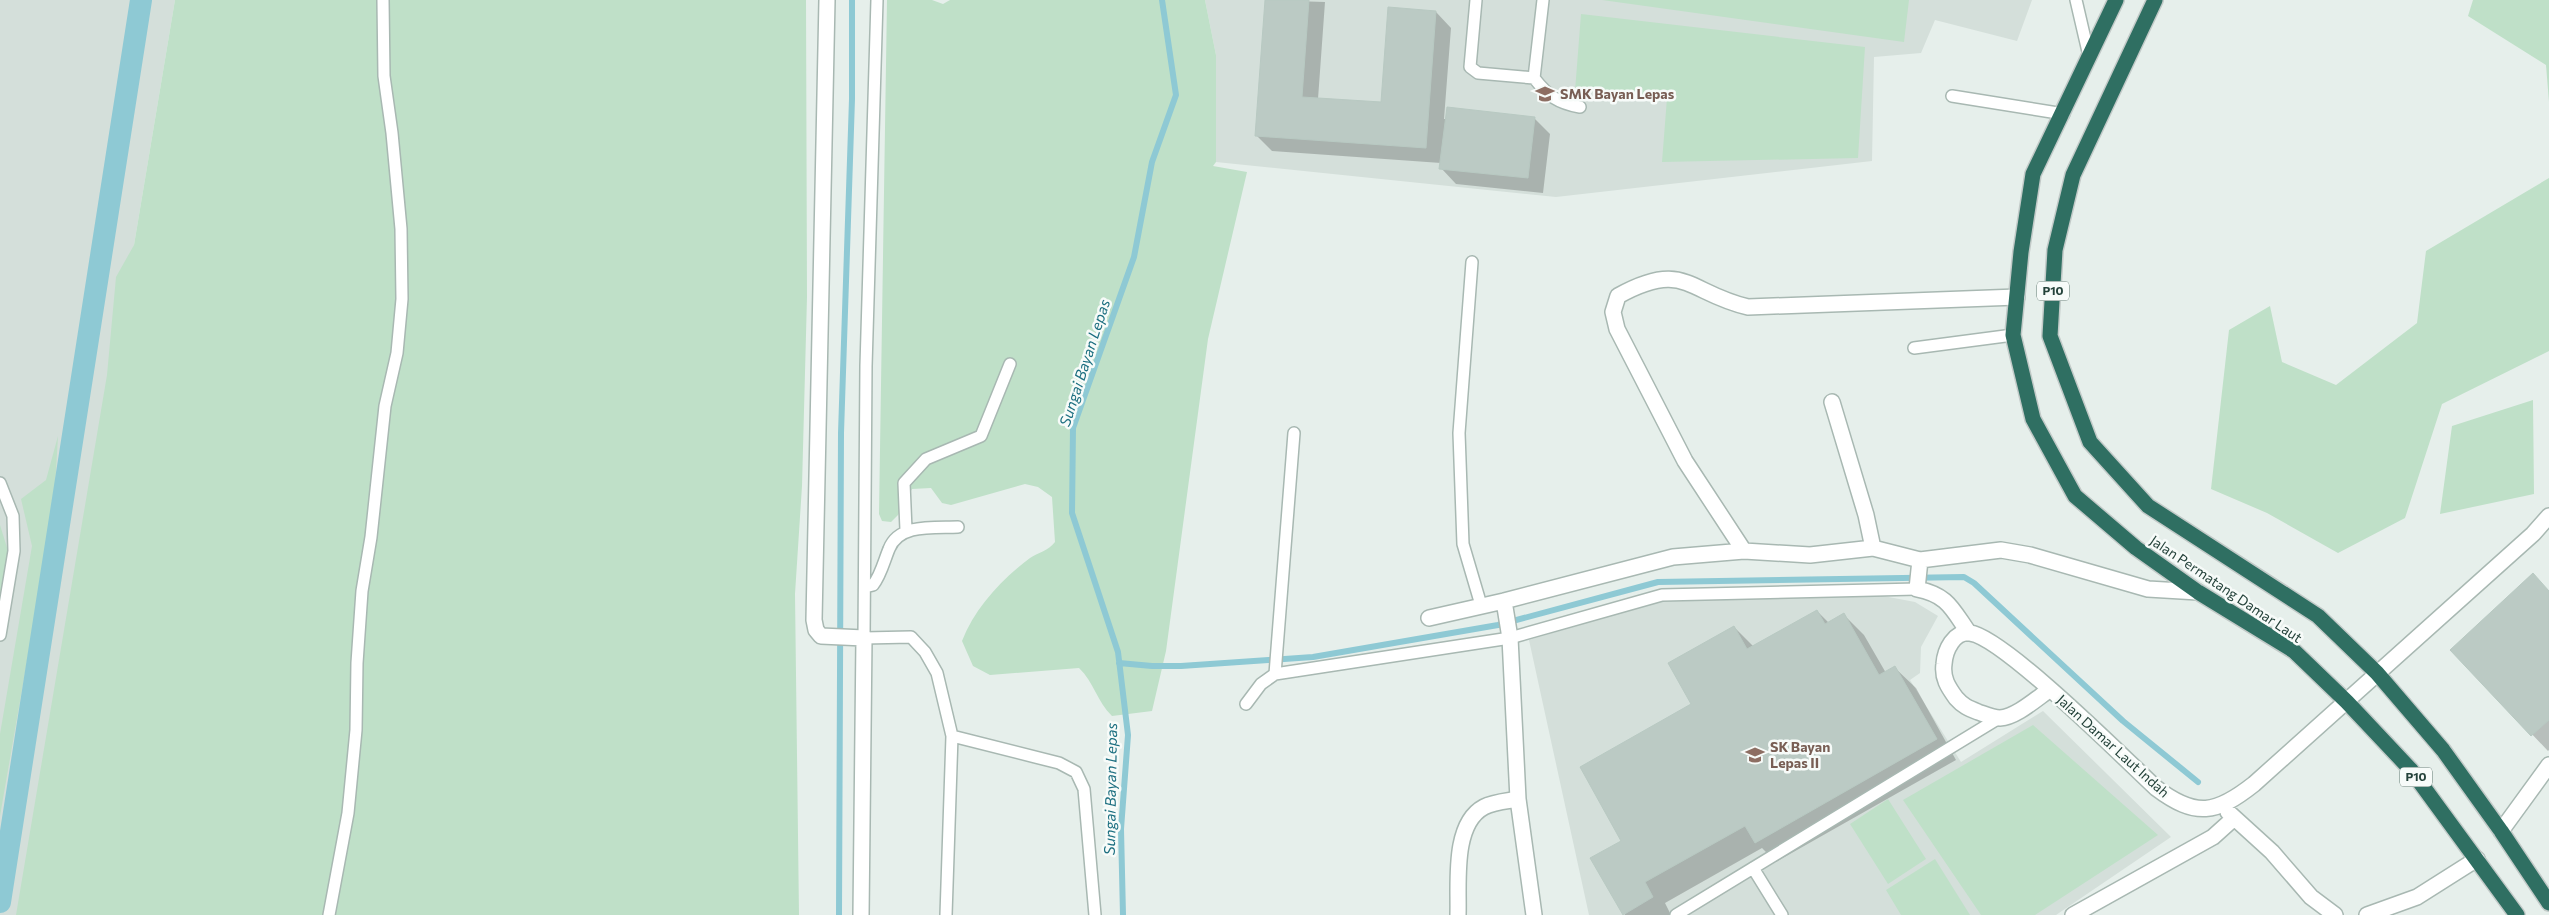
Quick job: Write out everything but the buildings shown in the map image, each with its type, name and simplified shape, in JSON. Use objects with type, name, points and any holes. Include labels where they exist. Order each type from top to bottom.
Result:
[{"type":"highway","name":"Jalan Permatang Damar Laut","points":[[2116,0],[2064,114],[2033,174],[2013,336],[2033,419],[2075,496],[2136,548],[2198,592],[2294,651],[2347,702],[2411,770],[2517,915]]},
{"type":"highway","name":"Jalan Permatang Damar Laut","points":[[2155,0],[2073,175],[2055,250],[2050,336],[2090,442],[2148,506],[2318,616],[2377,673],[2443,750],[2501,830],[2549,903]]},
{"type":"street","points":[[827,0],[814,620],[816,630],[821,636],[860,638],[861,915]]},
{"type":"street","points":[[1744,552],[1685,461],[1617,329],[1613,312],[1618,296],[1636,286],[1666,278],[1692,283],[1734,304],[1748,307],[2017,297]]},
{"type":"street","points":[[1832,402],[1874,548]]},
{"type":"street","name":"Jalan Damar Laut Indah","points":[[1970,633],[2003,650],[2170,798],[2200,810],[2223,804],[2239,796],[2254,784],[2533,534],[2549,516]]},
{"type":"street","points":[[1430,618],[1480,605],[1505,605],[1673,557],[1744,552],[1810,555],[1874,548],[1918,575],[1935,592],[1943,597],[1970,633],[1956,637],[1949,644],[1943,672],[1948,687],[1963,706],[1999,718]]},
{"type":"street","points":[[1918,575],[2001,550],[2030,555],[2148,589],[2198,592]]},
{"type":"street","points":[[1505,605],[1509,635],[1518,799],[1534,915]]},
{"type":"street","name":"Jalan Damar Laut Indah","points":[[1999,718],[2009,715],[2049,690]]},
{"type":"street","points":[[2501,830],[2549,764]]},
{"type":"street","points":[[1458,915],[1460,846],[1466,828],[1475,814],[1484,807],[1518,799]]},
{"type":"street","points":[[2223,804],[2233,819],[2272,852],[2311,897],[2335,915]]},
{"type":"street","points":[[2073,915],[2213,836],[2233,819]]},
{"type":"street","points":[[2367,915],[2416,898],[2477,859]]},
{"type":"lane","points":[[329,915],[348,813],[356,730],[362,591],[371,537],[385,406],[397,352],[402,299],[401,229],[392,133],[384,76],[383,0]]},
{"type":"lane","points":[[876,0],[866,366],[865,587],[860,638],[911,637],[925,652],[937,673],[952,736],[946,915]]},
{"type":"lane","points":[[1476,0],[1470,67],[1478,73],[1534,78]]},
{"type":"lane","points":[[1543,0],[1534,78],[1548,96],[1562,104],[1580,107]]},
{"type":"lane","points":[[2076,0],[2089,56]]},
{"type":"lane","points":[[1952,96],[2064,114]]},
{"type":"lane","points":[[1472,262],[1459,433],[1463,544],[1480,605]]},
{"type":"lane","points":[[1914,348],[2013,336]]},
{"type":"lane","points":[[906,530],[904,484],[926,459],[981,436],[1010,364]]},
{"type":"lane","points":[[1275,674],[1294,434]]},
{"type":"lane","points":[[0,483],[13,516],[14,551],[0,635]]},
{"type":"lane","points":[[865,587],[873,585],[878,579],[892,540],[906,530],[958,527]]},
{"type":"lane","points":[[1246,704],[1261,684],[1275,674],[1509,635],[1662,595],[1918,575]]},
{"type":"lane","points":[[1676,915],[1999,718]]},
{"type":"lane","points":[[952,736],[1059,763],[1076,772],[1084,789],[1095,915]]},
{"type":"lane","points":[[1753,868],[1782,915]]},
{"type":"shaded area","points":[[0,0],[175,0],[134,245],[37,915],[0,915]]},
{"type":"shaded area","name":"SMK Bayan Lepas","points":[[1205,0],[2032,0],[2017,41],[1935,20],[1921,53],[1874,57],[1872,161],[1556,197],[1216,162],[1216,55]]},
{"type":"shaded area","name":"SK Bayan Lepas II","points":[[1878,595],[1915,602],[1938,616],[1921,647],[1920,673],[1910,680],[1961,762],[2043,711],[2171,837],[2056,915],[1589,915],[1529,640],[1667,599]]},
{"type":"green space","points":[[175,0],[806,0],[807,297],[802,486],[795,594],[799,915],[16,915],[107,375],[116,277],[134,245]]},
{"type":"green space","points":[[887,0],[932,0],[943,4],[950,0],[1205,0],[1216,55],[1216,162],[1213,166],[1247,172],[1208,339],[1166,651],[1152,711],[1112,716],[1079,668],[990,675],[973,666],[962,641],[974,617],[999,585],[1030,558],[1055,542],[1052,497],[1038,487],[1025,484],[951,505],[942,503],[931,488],[912,489],[898,515],[891,522],[882,521],[879,514]]},
{"type":"green space","points":[[1602,0],[1909,0],[1904,42]]},
{"type":"green space","points":[[2473,0],[2549,0],[2549,102],[2546,65],[2468,16]]},
{"type":"green space","points":[[1581,14],[1865,47],[1858,158],[1662,162],[1667,98],[1575,91]]},
{"type":"green space","points":[[2549,178],[2549,351],[2442,404],[2405,518],[2338,553],[2267,513],[2211,489],[2229,330],[2270,306],[2282,362],[2336,385],[2417,323],[2426,251]]},
{"type":"green space","points":[[2533,400],[2534,494],[2440,514],[2452,426]]},
{"type":"green space","points":[[58,436],[54,506],[0,816],[0,734],[32,546],[21,499],[46,480]]},
{"type":"green space","points":[[0,525],[9,554],[0,616]]},
{"type":"green space","points":[[2033,725],[2158,835],[2035,915],[1981,915],[1903,800]]},
{"type":"green space","points":[[1888,799],[1926,859],[1888,884],[1850,824]]},
{"type":"green space","points":[[1935,859],[1970,915],[1901,915],[1886,890]]},
{"type":"waterway","points":[[0,902],[141,0]]},
{"type":"waterway","points":[[839,915],[841,433],[852,99],[852,0]]},
{"type":"waterway","name":"Sungai Bayan Lepas","points":[[1123,915],[1121,829],[1128,735],[1118,652],[1072,513],[1073,428],[1134,257],[1152,162],[1176,95],[1162,0]]},
{"type":"waterway","points":[[1119,663],[1181,666],[1313,657],[1498,625],[1658,582],[1964,577],[1974,583],[2123,721],[2198,782]]},
{"type":"place","name":"SMK Bayan Lepas","points":[[1545,94]]},
{"type":"place","name":"SK Bayan Lepas II","points":[[1755,755]]}]
